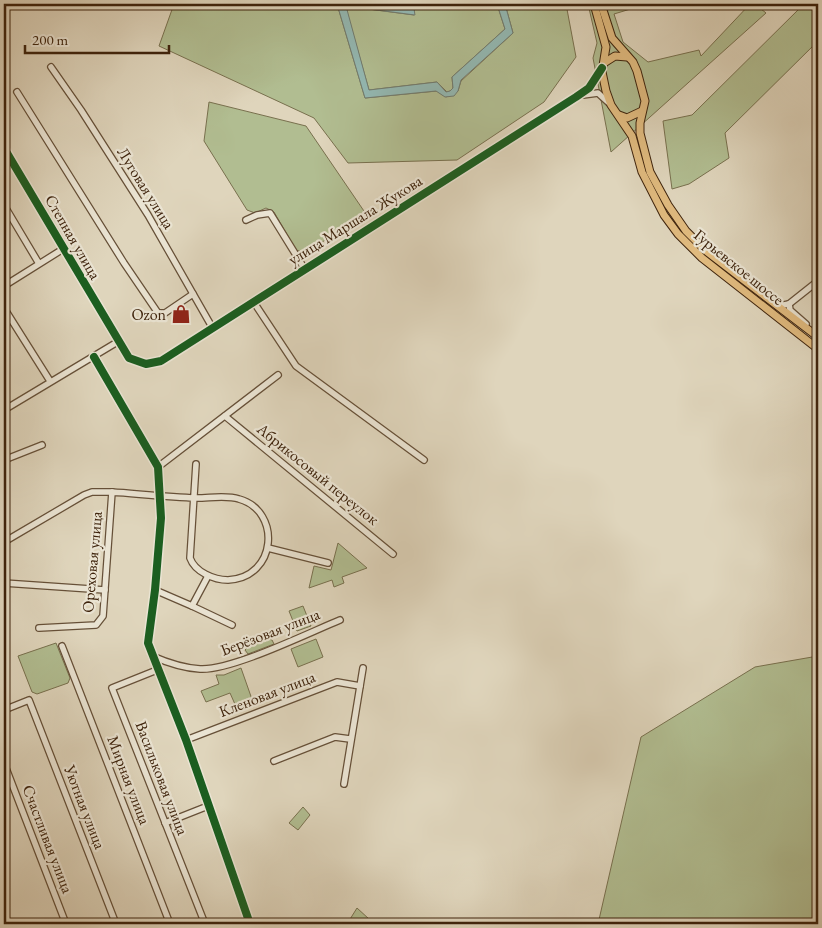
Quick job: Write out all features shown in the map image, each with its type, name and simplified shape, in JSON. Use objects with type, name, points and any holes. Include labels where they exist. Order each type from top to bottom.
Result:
[{"type":"main road","points":[[594,4],[606,47],[603,66],[611,105]]},
{"type":"main road","name":"Гурьевское шоссе","points":[[601,4],[612,38],[633,62],[637,71],[644,98],[640,133],[650,172],[674,216],[706,251],[818,337]]},
{"type":"main road","points":[[603,66],[615,56],[628,57]]},
{"type":"main road","name":"Гурьевское шоссе","points":[[611,105],[632,136],[642,172],[653,195],[678,234],[702,258],[774,312],[818,349]]},
{"type":"main road","points":[[619,115],[627,118],[642,111]]},
{"type":"street","name":"улица Маршала Жукова","points":[[119,341],[128,358],[146,364],[161,361],[304,268],[590,88],[603,66]]},
{"type":"street","name":"Луговая улица","points":[[51,67],[81,110],[148,215],[212,328]]},
{"type":"street","points":[[17,92],[124,263],[158,313],[165,313],[193,294]]},
{"type":"street","name":"улица Маршала Жукова","points":[[576,97],[598,94],[611,105]]},
{"type":"street","name":"Степная улица","points":[[4,148],[119,341]]},
{"type":"street","points":[[4,206],[38,262]]},
{"type":"street","points":[[246,220],[257,215],[270,213],[304,268]]},
{"type":"street","points":[[4,286],[38,262],[63,249]]},
{"type":"street","points":[[778,306],[788,304],[818,280]]},
{"type":"street","points":[[253,301],[296,366],[424,460]]},
{"type":"street","points":[[788,304],[790,310],[813,330],[818,337]]},
{"type":"street","points":[[4,308],[50,381]]},
{"type":"street","points":[[4,410],[119,341]]},
{"type":"street","points":[[94,357],[158,467],[161,495],[155,590],[148,643],[186,740],[249,924]]},
{"type":"street","points":[[158,467],[278,375]]},
{"type":"street","name":"Абрикосовый переулок","points":[[225,416],[393,554]]},
{"type":"street","points":[[4,460],[42,445]]},
{"type":"street","points":[[194,498],[238,498],[255,506],[265,519],[268,548],[261,565],[250,575],[231,580],[208,576],[192,564],[190,558],[196,464]]},
{"type":"street","points":[[4,542],[84,495],[92,492],[112,492]]},
{"type":"street","name":"Ореховая улица","points":[[39,628],[96,624],[101,622],[112,492],[194,498]]},
{"type":"street","points":[[268,548],[328,563]]},
{"type":"street","points":[[192,606],[208,576]]},
{"type":"street","points":[[4,583],[105,590]]},
{"type":"street","points":[[155,590],[232,625]]},
{"type":"street","name":"Берёзовая улица","points":[[152,656],[172,665],[201,669],[222,667],[340,620]]},
{"type":"street","name":"Мирная улица","points":[[62,646],[170,924]]},
{"type":"street","points":[[344,784],[363,668]]},
{"type":"street","name":"Васильковая улица","points":[[157,670],[112,688],[205,924]]},
{"type":"street","name":"Кленовая улица","points":[[186,740],[337,682],[360,686]]},
{"type":"street","name":"Уютная улица","points":[[4,710],[29,700],[116,924]]},
{"type":"street","points":[[274,761],[335,737],[350,739]]},
{"type":"street","name":"Счастливая улица","points":[[4,763],[66,924]]},
{"type":"street","points":[[165,823],[208,806]]},
{"type":"green space","points":[[174,4],[337,4],[365,98],[437,91],[446,97],[458,91],[461,81],[513,33],[505,4],[566,4],[576,57],[544,102],[457,160],[348,163],[314,118],[159,46]]},
{"type":"green space","points":[[365,4],[427,4],[432,9],[438,4],[497,4],[505,29],[452,77],[453,88],[450,91],[447,92],[437,82],[369,90],[345,6],[414,15],[414,9]]},
{"type":"green space","points":[[588,4],[647,4],[614,14],[623,42],[648,62],[699,50],[701,56],[750,4],[755,4],[766,13],[611,152],[593,58],[597,43]]},
{"type":"green space","points":[[804,4],[818,4],[818,41],[725,133],[729,158],[689,184],[672,189],[663,121],[692,115]]},
{"type":"green space","points":[[209,102],[306,126],[366,214],[305,253],[296,250],[274,212],[266,208],[255,213],[247,210],[204,141]]},
{"type":"green space","points":[[338,543],[367,568],[342,577],[344,583],[334,587],[332,580],[309,588],[314,566],[331,570]]},
{"type":"green space","points":[[303,606],[311,626],[297,631],[289,611]]},
{"type":"green space","points":[[260,635],[272,640],[274,644],[248,654],[245,650]]},
{"type":"green space","points":[[316,639],[323,657],[298,667],[291,649]]},
{"type":"green space","points":[[56,643],[70,678],[68,683],[37,694],[32,692],[18,656]]},
{"type":"green space","points":[[818,656],[818,924],[598,924],[641,737],[755,667]]},
{"type":"green space","points":[[241,668],[254,705],[238,711],[230,693],[206,702],[201,691],[219,684],[216,675],[224,675]]},
{"type":"green space","points":[[303,807],[310,815],[298,830],[289,823]]},
{"type":"green space","points":[[357,908],[369,919],[363,924],[347,924]]},
{"type":"water","points":[[337,4],[365,4],[414,9],[415,15],[346,6],[369,90],[437,82],[446,92],[450,91],[453,88],[452,77],[505,29],[497,4],[505,4],[513,33],[461,80],[458,91],[454,96],[445,97],[436,91],[365,98]]},
{"type":"cycle path","points":[[4,148],[129,358],[146,364],[161,361],[576,97],[589,88],[602,68]]},
{"type":"cycle path","points":[[94,357],[158,467],[161,518],[148,643],[186,740],[250,924]]},
{"type":"place","name":"Ozon","points":[[181,314]]}]
